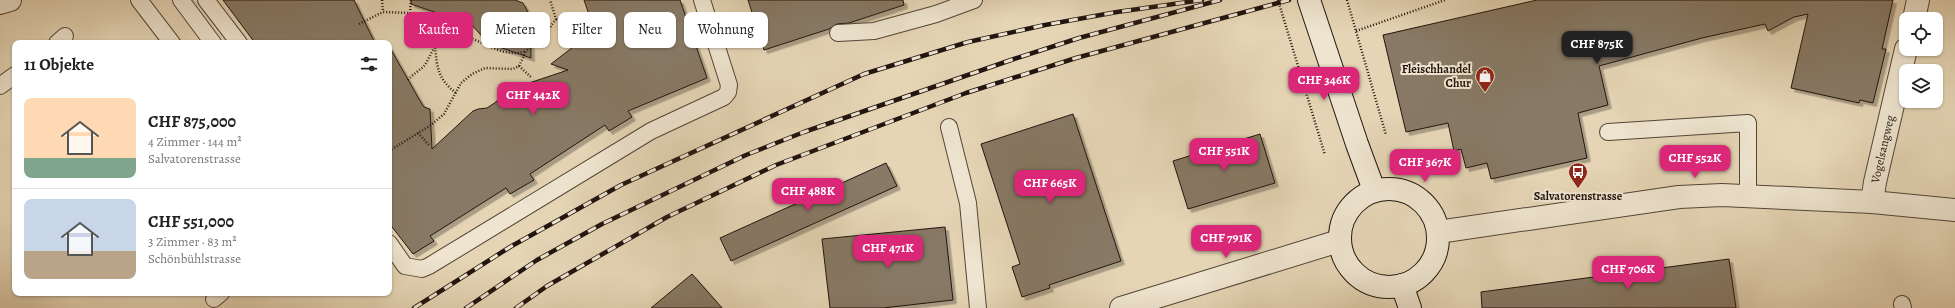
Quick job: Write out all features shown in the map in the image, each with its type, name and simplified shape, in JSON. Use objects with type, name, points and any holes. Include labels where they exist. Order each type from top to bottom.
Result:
[{"type":"street","points":[[0,3],[10,0]]},
{"type":"street","points":[[1309,0],[1354,137],[1374,190]]},
{"type":"street","points":[[1915,12],[1918,0]]},
{"type":"street","name":"Vogelsangweg","points":[[1872,202],[1875,182],[1904,56]]},
{"type":"street","points":[[1396,189],[1416,197],[1431,212],[1438,232],[1438,244],[1430,265],[1422,274],[1402,285],[1377,286],[1356,274],[1347,265],[1342,254],[1339,241],[1343,220],[1348,210],[1355,201],[1374,190],[1396,189]]},
{"type":"street","points":[[1438,232],[1679,197],[1722,194],[1872,202],[1955,210]]},
{"type":"street","points":[[1121,308],[1339,241]]},
{"type":"street","points":[[1402,285],[1410,308]]},
{"type":"lane","points":[[139,0],[170,40]]},
{"type":"lane","points":[[181,0],[211,40]]},
{"type":"lane","points":[[206,0],[237,40]]},
{"type":"lane","points":[[392,248],[405,266],[422,269],[429,266],[651,131],[724,97],[728,92],[729,85],[702,0]]},
{"type":"lane","points":[[838,33],[874,31],[936,14],[974,0]]},
{"type":"lane","points":[[0,86],[12,77]]},
{"type":"lane","points":[[1608,132],[1748,123],[1748,196]]},
{"type":"lane","points":[[949,127],[968,203],[978,308]]},
{"type":"path","points":[[382,0],[383,12]]},
{"type":"path","points":[[410,12],[411,0]]},
{"type":"path","points":[[473,39],[499,52],[518,54],[526,51],[542,38],[556,19],[550,0]]},
{"type":"path","points":[[1278,0],[1325,155]]},
{"type":"path","points":[[1348,0],[1386,135]]},
{"type":"path","points":[[1356,31],[1445,0]]},
{"type":"path","points":[[358,24],[383,12],[404,13]]},
{"type":"path","points":[[408,80],[428,62],[434,48]]},
{"type":"path","points":[[435,48],[437,68],[446,86],[456,93]]},
{"type":"path","points":[[392,149],[444,114],[461,83],[472,74],[485,68],[513,69],[519,66],[526,51]]},
{"type":"path","points":[[519,66],[532,78]]},
{"type":"path","points":[[418,133],[430,146]]},
{"type":"building","points":[[223,0],[354,0],[374,40],[253,40]]},
{"type":"building","points":[[411,0],[515,0],[523,3],[528,12],[481,12],[481,35],[473,26],[473,12],[434,12],[411,4]]},
{"type":"building","points":[[584,0],[680,0],[684,12],[684,48],[697,48],[707,78],[628,111],[632,117],[609,131],[605,125],[530,174],[534,180],[510,194],[506,188],[430,236],[434,241],[413,254],[392,227],[392,51],[424,107],[430,109],[432,149],[473,111],[487,108],[496,102],[505,91],[568,70],[551,64],[572,48],[616,48],[616,12],[588,12]]},
{"type":"building","points":[[748,0],[903,0],[904,5],[849,23],[837,24],[829,29],[764,50],[763,48],[768,48],[768,12],[752,12]]},
{"type":"building","points":[[1537,0],[1893,0],[1882,49],[1886,49],[1873,103],[1860,100],[1859,103],[1791,88],[1808,14],[1794,17],[1768,31],[1765,24],[1702,38],[1599,66],[1608,105],[1578,113],[1587,158],[1491,179],[1487,163],[1466,168],[1461,149],[1454,151],[1448,123],[1406,132],[1383,35]]},
{"type":"building","points":[[502,48],[531,48],[531,58]]},
{"type":"building","points":[[1073,114],[1121,261],[1049,285],[1050,288],[1022,297],[1012,267],[1020,264],[981,144]]},
{"type":"building","points":[[1260,134],[1275,183],[1188,209],[1173,161]]},
{"type":"building","points":[[886,163],[897,186],[731,261],[720,238]]},
{"type":"building","points":[[945,227],[953,300],[883,308],[830,308],[822,239]]},
{"type":"building","points":[[1729,259],[1736,308],[1482,308],[1481,292]]},
{"type":"building","points":[[692,274],[722,308],[651,308]]},
{"type":"railway","points":[[414,308],[510,247],[621,185],[864,74],[968,42],[1045,25],[1117,12],[1202,0]]},
{"type":"railway","points":[[466,308],[537,260],[602,224],[746,155],[804,132],[1011,60],[1079,38],[1220,0]]},
{"type":"railway","points":[[516,308],[547,286],[667,217],[776,165],[966,93],[1076,58],[1289,0]]},
{"type":"place","name":"Fleischhandel Chur","points":[[1485,93]]},
{"type":"place","name":"Salvatorenstrasse","points":[[1578,189]]}]
